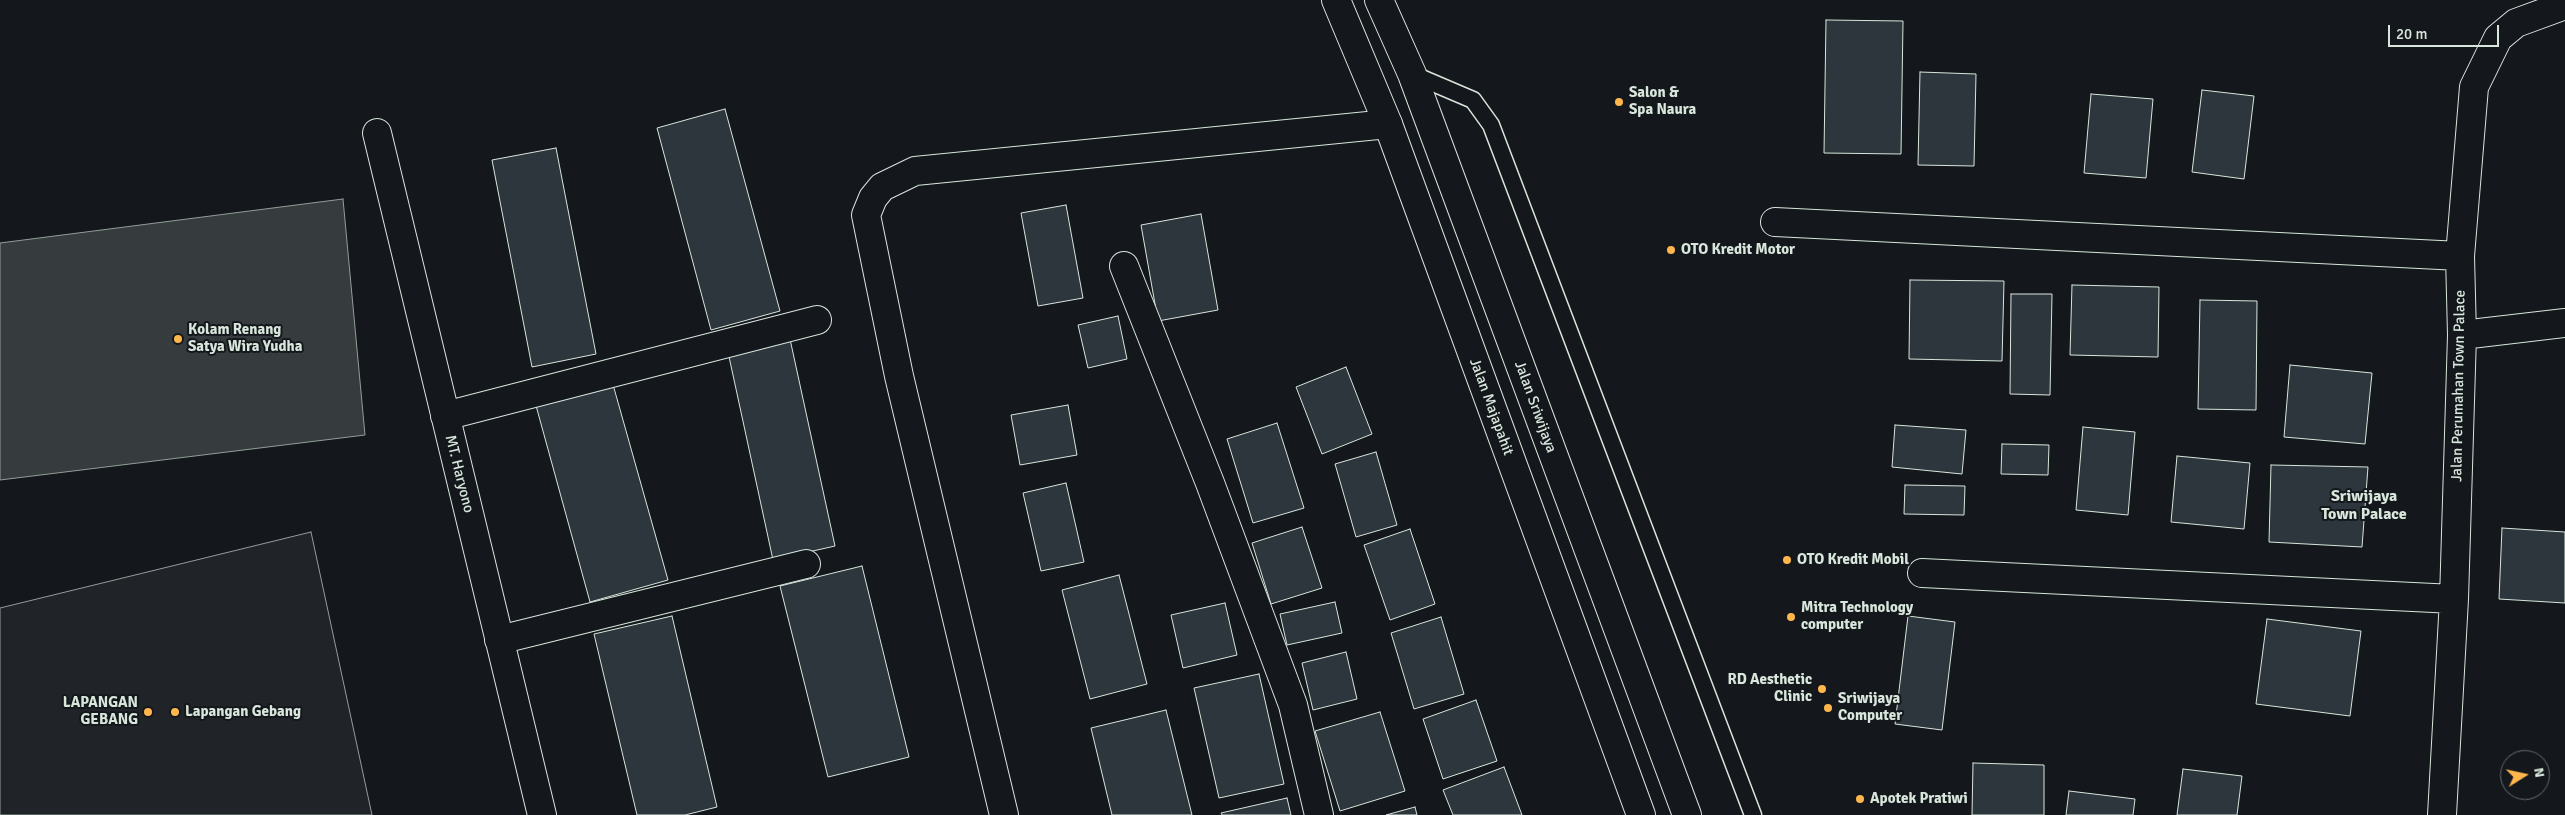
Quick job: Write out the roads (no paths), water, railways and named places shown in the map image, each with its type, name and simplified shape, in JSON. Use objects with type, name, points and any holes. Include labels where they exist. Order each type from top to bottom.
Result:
[{"type":"street","name":"Jalan Majapahit","points":[[1336,0],[1388,124],[1641,815]]},
{"type":"street","name":"Jalan Sriwijaya","points":[[1379,0],[1412,74],[1687,815]]},
{"type":"street","name":"Jalan Perumahan Town Palace","points":[[2442,815],[2454,599],[2462,335],[2460,256],[2474,87],[2498,38],[2516,23],[2565,5]]},
{"type":"street","points":[[1004,815],[899,376],[866,215],[873,198],[882,186],[916,171],[1388,124]]},
{"type":"street","name":"MT. Haryono","points":[[377,134],[542,815]]},
{"type":"street","points":[[1775,222],[2460,256]]},
{"type":"street","points":[[1124,266],[1210,483],[1293,705],[1319,815]]},
{"type":"street","points":[[444,416],[817,320]]},
{"type":"street","points":[[2462,335],[2565,323]]},
{"type":"street","points":[[1540,538],[1578,524]]},
{"type":"street","points":[[499,640],[806,564]]},
{"type":"street","points":[[1922,573],[2454,599]]},
{"type":"lane","points":[[1412,74],[1473,100],[1491,125],[1753,815]]},
{"type":"place","name":"Salon & Spa Naura","points":[[1619,102]]},
{"type":"place","name":"OTO Kredit Motor","points":[[1671,250]]},
{"type":"place","name":"Kolam Renang Satya Wira Yudha","points":[[178,339]]},
{"type":"place","name":"OTO Kredit Mobil","points":[[1787,560]]},
{"type":"place","name":"Mitra Technology computer","points":[[1791,617]]},
{"type":"place","name":"RD Aesthetic Clinic","points":[[1822,689]]},
{"type":"place","name":"Sriwijaya Computer","points":[[1828,708]]},
{"type":"place","name":"LAPANGAN GEBANG","points":[[148,712]]},
{"type":"place","name":"Lapangan Gebang","points":[[175,712]]},
{"type":"place","name":"Apotek Pratiwi","points":[[1860,799]]},
{"type":"district","name":"Sriwijaya Town Palace","points":[[2364,506]]}]
